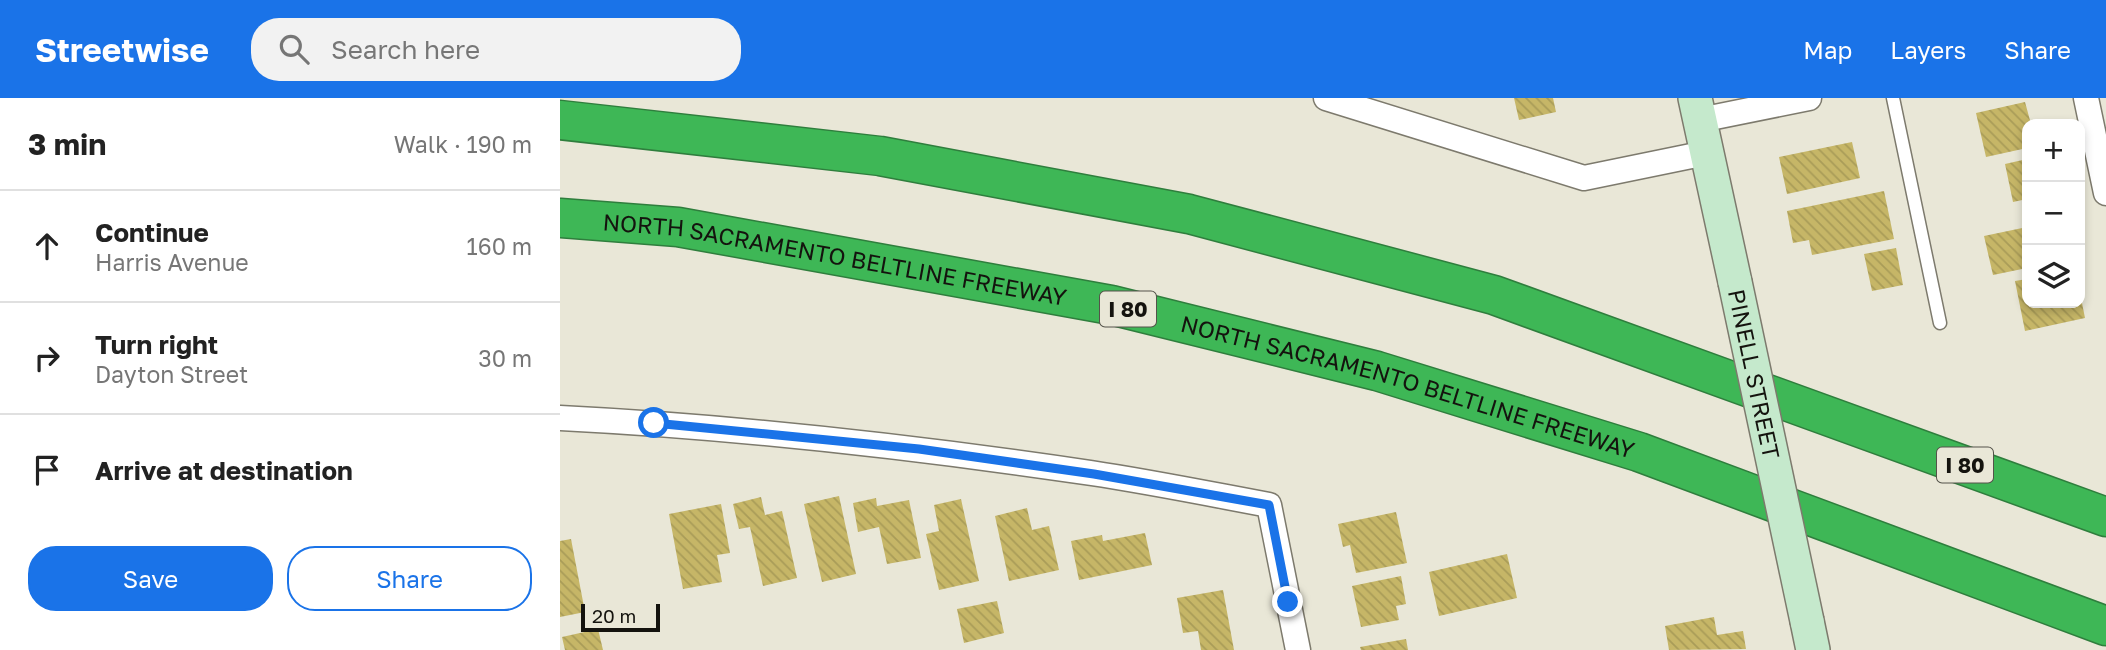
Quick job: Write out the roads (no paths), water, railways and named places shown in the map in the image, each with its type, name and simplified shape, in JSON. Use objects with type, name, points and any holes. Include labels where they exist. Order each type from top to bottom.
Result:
[{"type":"highway","name":"I 80","points":[[562,119],[880,156],[1189,214],[1494,295],[2106,517]]},
{"type":"highway","name":"NORTH SACRAMENTO BELTLINE FREEWAY","points":[[560,218],[678,228],[1111,305],[1377,370],[1639,452],[2106,625]]},
{"type":"street","points":[[1326,98],[1584,178],[1706,153]]},
{"type":"street","points":[[1697,109],[1809,98]]},
{"type":"street","points":[[2086,98],[2106,193]]},
{"type":"street","name":"PINELL STREET","points":[[1697,109],[1810,636]]},
{"type":"street","points":[[560,418],[742,430],[919,449],[1094,474],[1269,505],[1298,650]]},
{"type":"lane","points":[[1892,98],[1940,323]]}]
